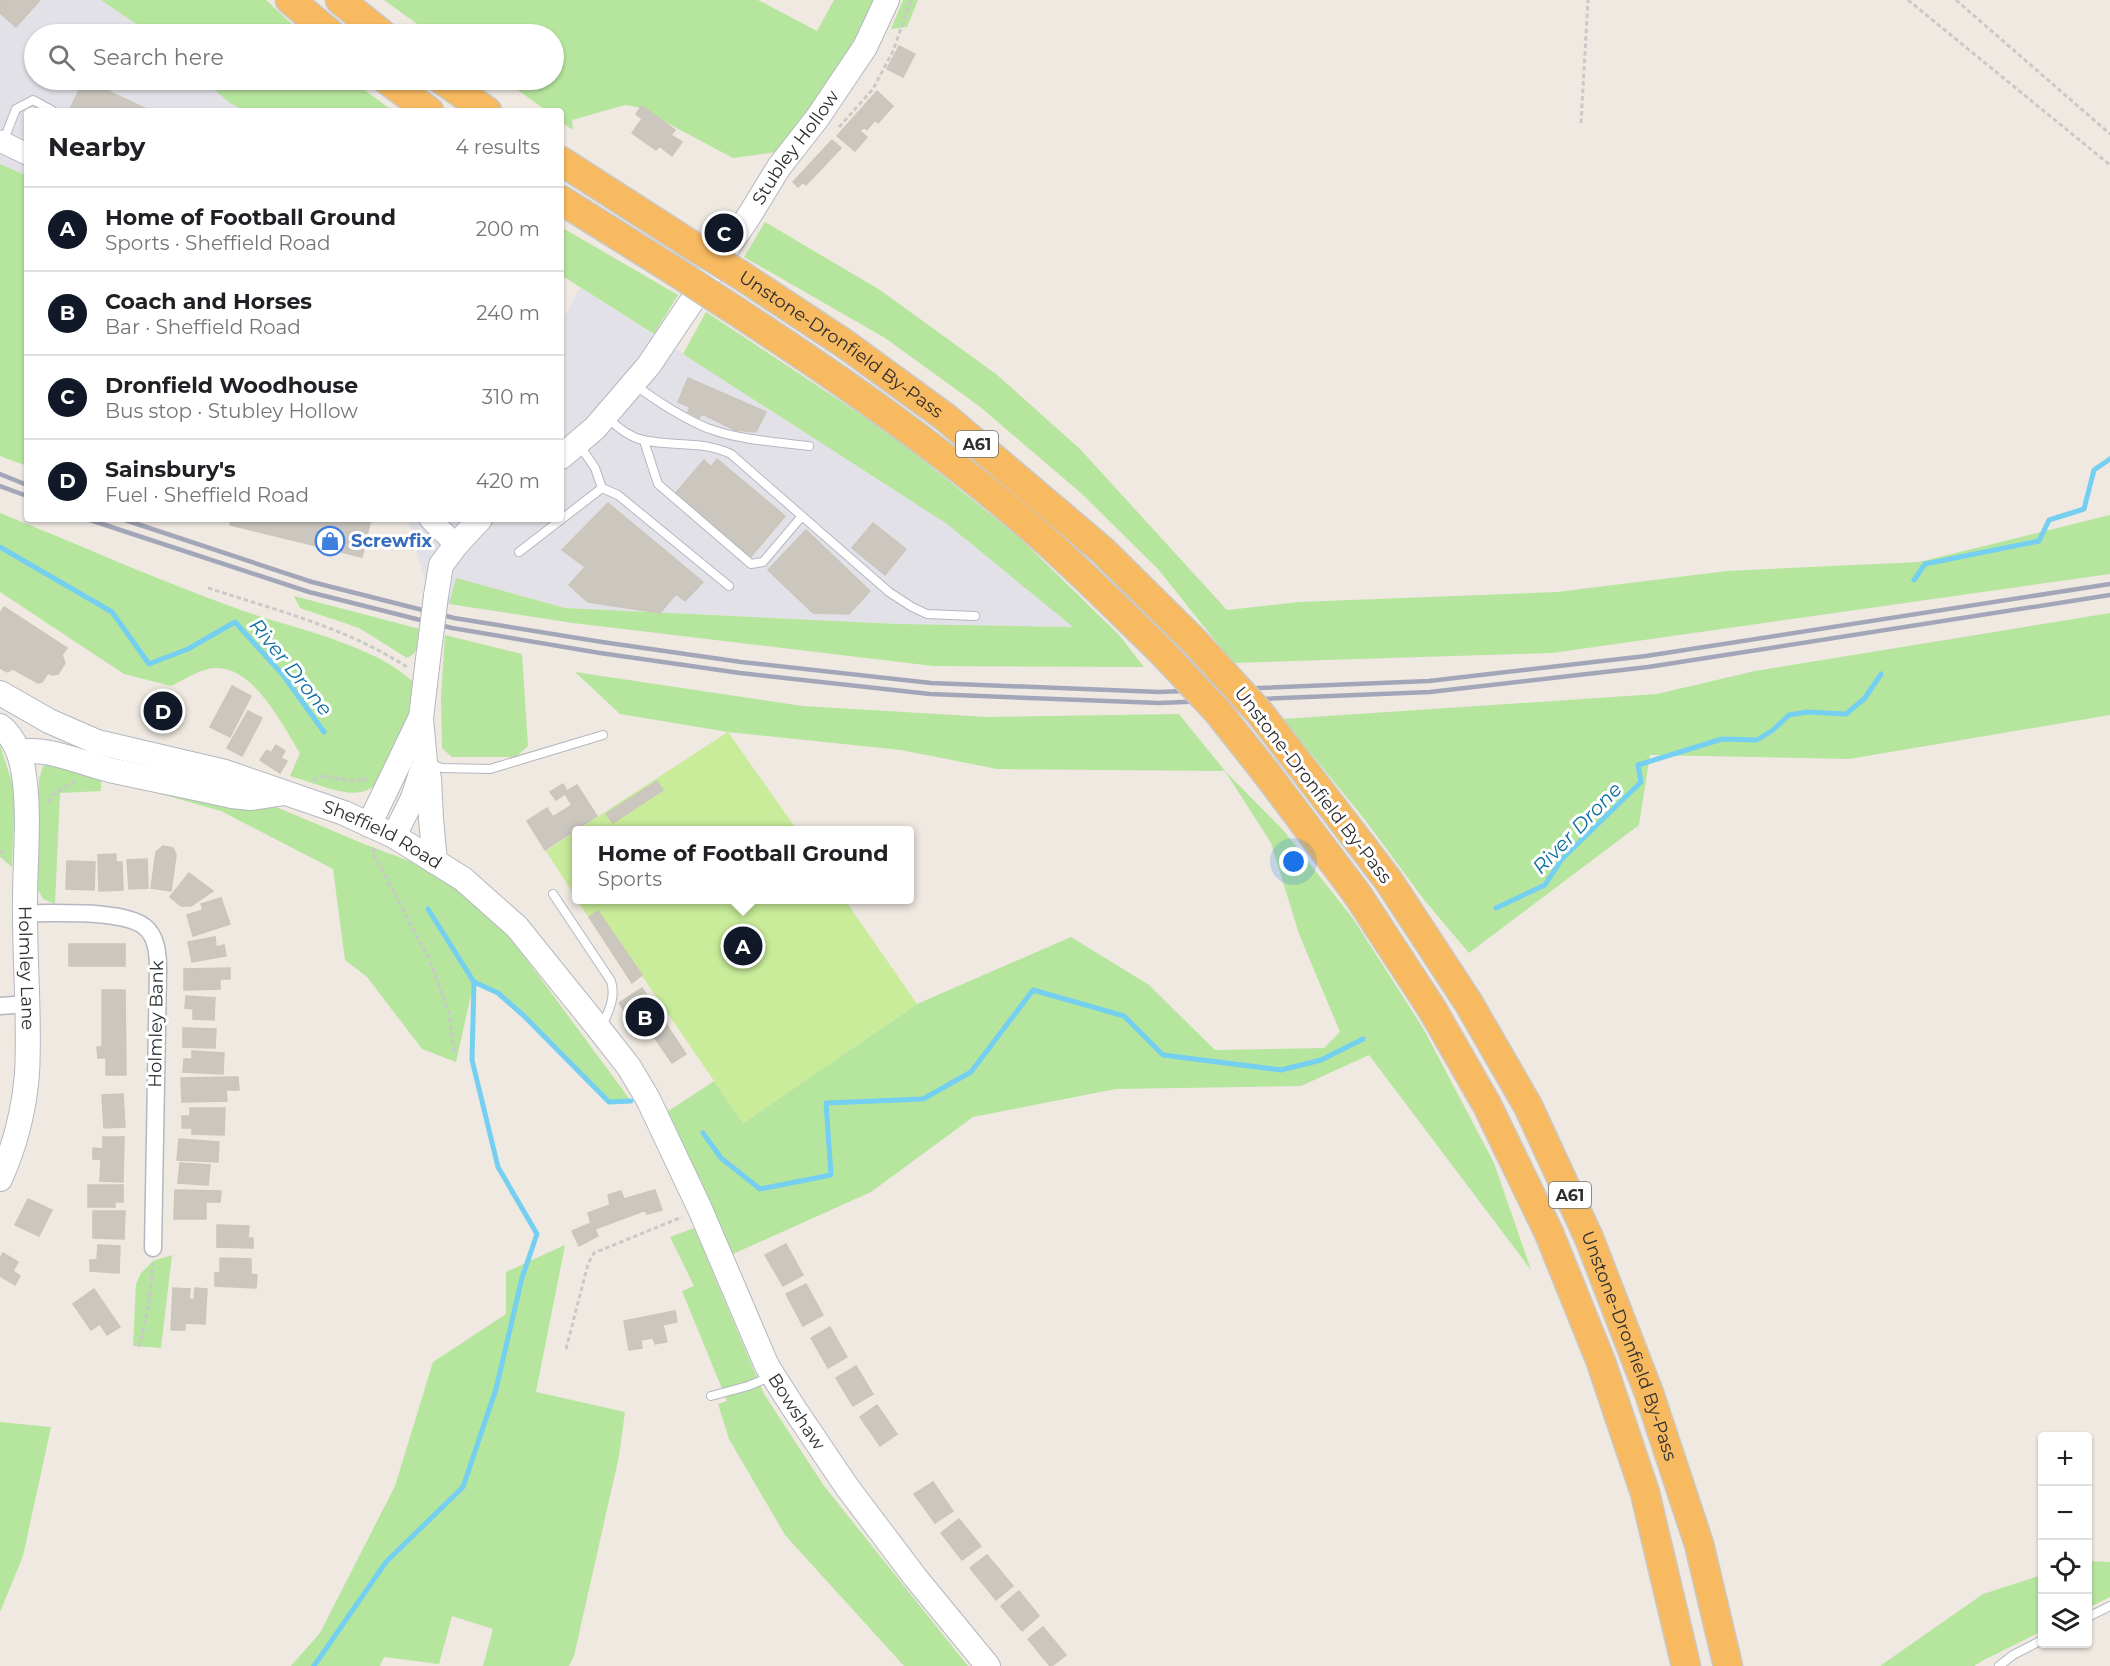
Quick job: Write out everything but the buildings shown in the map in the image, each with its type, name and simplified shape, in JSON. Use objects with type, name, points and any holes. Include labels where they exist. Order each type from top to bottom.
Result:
[{"type":"highway","points":[[290,0],[319,24]]},
{"type":"highway","points":[[340,0],[370,24]]},
{"type":"highway","points":[[401,90],[425,108]]},
{"type":"highway","points":[[457,90],[483,108]]},
{"type":"highway","name":"Unstone-Dronfield By-Pass","points":[[564,163],[845,344],[945,417],[1102,550],[1194,641],[1259,712],[1388,880],[1468,1002],[1533,1116],[1589,1238],[1649,1393],[1699,1544],[1728,1666]]},
{"type":"highway","name":"Unstone-Dronfield By-Pass","points":[[564,202],[806,356],[918,436],[1045,540],[1161,651],[1218,712],[1267,774],[1357,894],[1432,1009],[1486,1105],[1549,1233],[1601,1362],[1645,1493],[1686,1666]]},
{"type":"main road","name":"Stubley Hollow","points":[[569,450],[606,416],[649,365],[779,168],[818,117],[858,57],[887,0]]},
{"type":"main road","points":[[381,830],[421,718],[441,565],[477,522]]},
{"type":"main road","name":"Sheffield Road","points":[[0,693],[49,721],[98,742],[225,772],[334,809],[381,830],[435,862],[470,885],[517,927],[629,1067],[661,1125]]},
{"type":"main road","points":[[421,718],[425,762],[429,778],[430,819],[435,862]]},
{"type":"main road","name":"Holmley Lane","points":[[0,726],[6,731],[19,752],[25,784],[27,1004],[27,1074],[22,1115],[12,1154],[0,1179]]},
{"type":"main road","points":[[19,752],[33,750],[48,752],[101,768],[232,796],[250,798],[283,793]]},
{"type":"main road","points":[[381,830],[413,798],[425,762]]},
{"type":"main road","name":"Bowshaw","points":[[661,1125],[773,1376],[847,1486],[915,1577],[987,1666]]},
{"type":"street","points":[[2,142],[24,153]]},
{"type":"street","points":[[433,522],[456,545]]},
{"type":"street","name":"Holmley Bank","points":[[25,913],[113,915],[135,920],[147,928],[153,938],[158,952],[153,1248]]},
{"type":"street","points":[[0,1005],[27,1004]]},
{"type":"lane","points":[[2,142],[16,109],[33,100],[48,108]]},
{"type":"lane","points":[[633,384],[669,410],[709,428],[745,438],[809,446]]},
{"type":"lane","points":[[606,416],[631,436],[644,441],[716,447],[731,454],[889,592],[912,608],[927,614],[975,616]]},
{"type":"lane","points":[[644,441],[658,484],[751,564],[763,562],[802,516]]},
{"type":"lane","points":[[569,450],[595,468],[602,488],[618,495],[729,586]]},
{"type":"lane","points":[[564,517],[602,488]]},
{"type":"lane","points":[[519,552],[558,522]]},
{"type":"lane","points":[[425,762],[442,768],[490,770],[603,735]]},
{"type":"lane","points":[[553,894],[611,981],[614,990],[611,1005],[600,1030]]},
{"type":"lane","points":[[711,1396],[748,1386],[773,1376]]},
{"type":"lane","points":[[2092,1615],[2110,1606]]},
{"type":"lane","points":[[1999,1666],[2013,1655],[2038,1642]]},
{"type":"path","points":[[1581,123],[1588,0]]},
{"type":"path","points":[[1908,0],[2110,165]]},
{"type":"path","points":[[1956,0],[2110,135]]},
{"type":"path","points":[[208,588],[322,625],[427,673]]},
{"type":"path","points":[[48,802],[55,793],[101,768]]},
{"type":"path","points":[[283,793],[324,776],[351,781],[370,779]]},
{"type":"path","points":[[381,830],[373,853],[430,961],[449,1014],[454,1053]]},
{"type":"path","points":[[566,1349],[588,1264],[594,1253],[700,1209]]},
{"type":"path","points":[[139,1347],[153,1275],[153,1248]]},
{"type":"shaded area","points":[[0,0],[101,0],[136,24],[24,24],[24,90],[215,90],[239,108],[24,108],[24,175],[0,164]]},
{"type":"shaded area","points":[[580,287],[947,524],[1074,627],[898,624],[565,608],[456,579],[449,604],[423,600],[426,584],[409,522],[564,522],[564,318]]},
{"type":"green space","points":[[101,0],[266,0],[292,24],[136,24]]},
{"type":"green space","points":[[384,0],[758,0],[817,31],[834,0],[874,0],[868,19],[789,140],[777,152],[733,158],[637,107],[625,105],[572,120],[573,130],[564,124],[564,108],[543,108],[518,90],[564,90],[564,24],[417,24]]},
{"type":"green space","points":[[903,0],[918,0],[907,27],[891,29]]},
{"type":"green space","points":[[215,90],[365,90],[389,108],[239,108]]},
{"type":"green space","points":[[0,164],[24,175],[24,465],[0,456]]},
{"type":"green space","points":[[765,222],[880,290],[996,374],[1079,448],[1227,610],[1299,602],[1557,592],[1727,571],[1919,562],[2110,515],[2110,574],[1552,653],[1233,663],[1158,569],[1082,494],[979,406],[885,338],[744,257]]},
{"type":"green space","points":[[564,229],[678,295],[654,334],[564,277]]},
{"type":"green space","points":[[706,312],[892,435],[1020,538],[1119,635],[1144,667],[933,666],[573,623],[449,604],[456,578],[565,608],[898,624],[1073,627],[947,524],[683,354]]},
{"type":"green space","points":[[0,513],[210,599],[354,647],[396,668],[412,681],[411,694],[400,745],[384,776],[373,787],[353,793],[290,776],[300,753],[262,695],[236,673],[221,668],[205,670],[171,686],[124,674],[0,592]]},
{"type":"green space","points":[[294,596],[420,629],[417,650],[407,658],[359,628],[300,608]]},
{"type":"green space","points":[[2110,613],[2110,715],[1849,759],[1650,755],[1639,825],[1469,953],[1425,901],[1365,820],[1283,719],[1657,694],[1755,671]]},
{"type":"green space","points":[[445,635],[522,654],[528,746],[516,757],[452,757],[442,748],[441,696]]},
{"type":"green space","points":[[575,672],[803,706],[987,717],[1179,714],[1225,771],[997,769],[901,750],[728,732],[620,714]]},
{"type":"green space","points":[[728,732],[794,826],[583,826]]},
{"type":"green space","points":[[0,745],[15,792],[12,867],[0,857]]},
{"type":"green space","points":[[52,763],[101,777],[101,791],[60,793],[55,904],[43,899],[37,888],[39,779],[43,766]]},
{"type":"green space","points":[[1225,771],[1284,831],[1354,920],[1423,1028],[1494,1163],[1531,1270],[1369,1055],[1301,1086],[1116,1089],[973,1117],[871,1192],[733,1254],[667,1112],[714,1081],[743,1123],[917,1004],[1071,937],[1149,985],[1215,1050],[1324,1048],[1340,1032],[1299,934],[1271,843]]},
{"type":"green space","points":[[143,789],[269,804],[428,868],[461,890],[510,937],[631,1101],[609,1102],[498,993],[474,982],[456,1062],[422,1049],[367,977],[345,960],[333,869],[221,811]]},
{"type":"green space","points":[[572,834],[572,892],[546,851]]},
{"type":"green space","points":[[580,904],[848,904],[917,1004],[743,1123],[642,976],[632,983]]},
{"type":"green space","points":[[694,1228],[764,1394],[824,1486],[968,1666],[904,1666],[785,1535],[729,1439],[718,1404],[727,1401],[682,1291],[694,1286],[670,1237]]},
{"type":"green space","points":[[565,1245],[536,1392],[625,1412],[619,1456],[574,1656],[569,1666],[483,1666],[493,1629],[452,1616],[439,1664],[384,1657],[380,1666],[291,1666],[320,1633],[395,1486],[433,1362],[506,1314],[506,1272]]},
{"type":"green space","points":[[172,1255],[161,1348],[133,1346],[136,1284],[141,1273],[153,1261]]},
{"type":"green space","points":[[0,1422],[51,1427],[23,1556],[0,1612]]},
{"type":"green space","points":[[2092,1561],[2110,1562],[2110,1597],[2092,1606]]},
{"type":"green space","points":[[2038,1576],[2038,1633],[1974,1666],[1880,1666],[1983,1594]]},
{"type":"waterway","name":"River Drone","points":[[1914,580],[1925,564],[2039,541],[2049,520],[2084,509],[2094,470],[2110,459]]},
{"type":"waterway","name":"River Drone","points":[[0,547],[112,612],[149,664],[188,649],[235,622],[283,675],[324,732]]},
{"type":"waterway","name":"River Drone","points":[[1496,908],[1545,885],[1562,859],[1641,782],[1638,765],[1722,739],[1757,740],[1773,730],[1789,715],[1807,712],[1846,714],[1865,698],[1881,674]]},
{"type":"waterway","name":"River Drone","points":[[428,909],[474,982],[498,993],[523,1015],[609,1102],[631,1101]]},
{"type":"waterway","points":[[314,1666],[386,1562],[463,1487],[496,1389],[522,1278],[537,1234],[498,1167],[472,1060],[474,982]]},
{"type":"waterway","name":"River Drone","points":[[703,1133],[721,1158],[760,1189],[831,1175],[826,1103],[923,1099],[971,1072],[1033,990],[1124,1016],[1163,1055],[1281,1070],[1321,1060],[1363,1039]]},
{"type":"railway","points":[[0,474],[24,484]]},
{"type":"railway","points":[[0,486],[24,495]]},
{"type":"railway","points":[[96,522],[309,592],[452,628],[600,653],[740,673],[930,694],[1159,703],[1430,692],[1648,667],[2110,595]]},
{"type":"railway","points":[[131,522],[312,582],[454,618],[741,662],[931,683],[1159,692],[1429,681],[1646,656],[2110,584]]},
{"type":"place","name":"Dronfield Woodhouse","points":[[724,233]]},
{"type":"place","name":"Screwfix","points":[[330,541]]},
{"type":"place","name":"Sainsbury's","points":[[163,711]]},
{"type":"place","name":"Home of Football Ground","points":[[743,946]]},
{"type":"place","name":"Coach and Horses","points":[[645,1017]]}]
